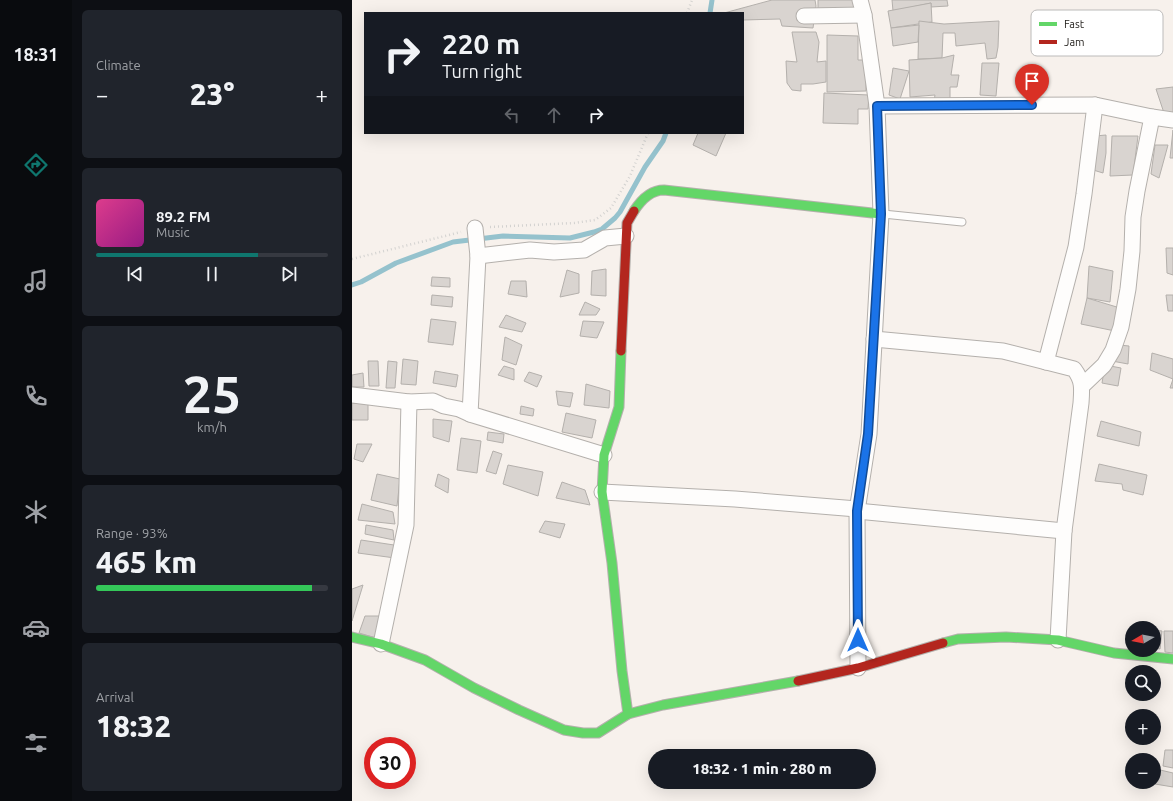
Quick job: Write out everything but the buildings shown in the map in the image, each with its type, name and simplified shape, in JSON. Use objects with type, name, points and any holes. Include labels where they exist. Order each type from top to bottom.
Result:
[{"type":"street","points":[[858,668],[857,510],[868,434],[881,214],[877,106],[864,15],[860,0]]},
{"type":"street","points":[[804,16],[864,15]]},
{"type":"street","points":[[877,106],[1094,105],[1173,120]]},
{"type":"street","points":[[1046,362],[1076,247],[1084,194],[1094,105]]},
{"type":"street","points":[[1082,386],[1104,365],[1113,350],[1120,327],[1128,289],[1132,251],[1133,217],[1152,117]]},
{"type":"street","points":[[628,714],[622,671],[612,563],[602,492],[604,455],[619,406],[627,223],[635,208],[645,197],[656,190],[674,190],[881,214]]},
{"type":"street","points":[[470,414],[478,254],[476,231]]},
{"type":"street","points":[[478,254],[530,250],[554,252],[584,250],[604,238],[626,236]]},
{"type":"street","points":[[874,339],[1003,351],[1074,369],[1080,376],[1082,386],[1064,531],[1058,640]]},
{"type":"street","points":[[352,395],[409,402],[434,401],[444,406],[459,409],[470,414],[604,455]]},
{"type":"street","points":[[381,644],[406,525],[409,402]]},
{"type":"street","points":[[602,492],[735,499],[1064,531]]},
{"type":"street","points":[[352,636],[381,644],[425,660],[474,688],[564,730],[583,733],[598,733],[628,714],[663,704],[823,676],[858,668],[958,638],[1006,637],[1058,640],[1114,653],[1173,660]]},
{"type":"lane","points":[[881,214],[962,222]]},
{"type":"path","points":[[687,12],[692,0]]},
{"type":"path","points":[[352,259],[476,231],[518,225],[574,223],[595,220],[611,208],[630,176],[648,134]]},
{"type":"waterway","points":[[710,12],[712,0]]},
{"type":"waterway","points":[[352,285],[361,282],[396,263],[453,242],[503,236],[570,238],[602,229],[620,212],[645,167],[663,141],[666,134]]},
{"type":"traffic: fast","points":[[634,211],[646,196],[659,190],[664,190],[881,214]]},
{"type":"traffic: fast","points":[[621,351],[619,407],[604,455],[602,492],[612,563],[622,671],[628,714]]},
{"type":"traffic: fast","points":[[352,637],[381,644],[425,660],[474,688],[519,710],[564,730],[583,733],[598,733],[628,714],[663,705],[798,681]]},
{"type":"traffic: fast","points":[[943,643],[958,639],[1006,637],[1058,640],[1114,653],[1173,659]]},
{"type":"traffic: jam","points":[[621,351],[627,223],[634,211]]},
{"type":"traffic: jam","points":[[798,681],[858,668],[943,643]]},
{"type":"route","points":[[858,640],[857,511],[868,434],[881,214],[877,106],[1032,105]]}]
